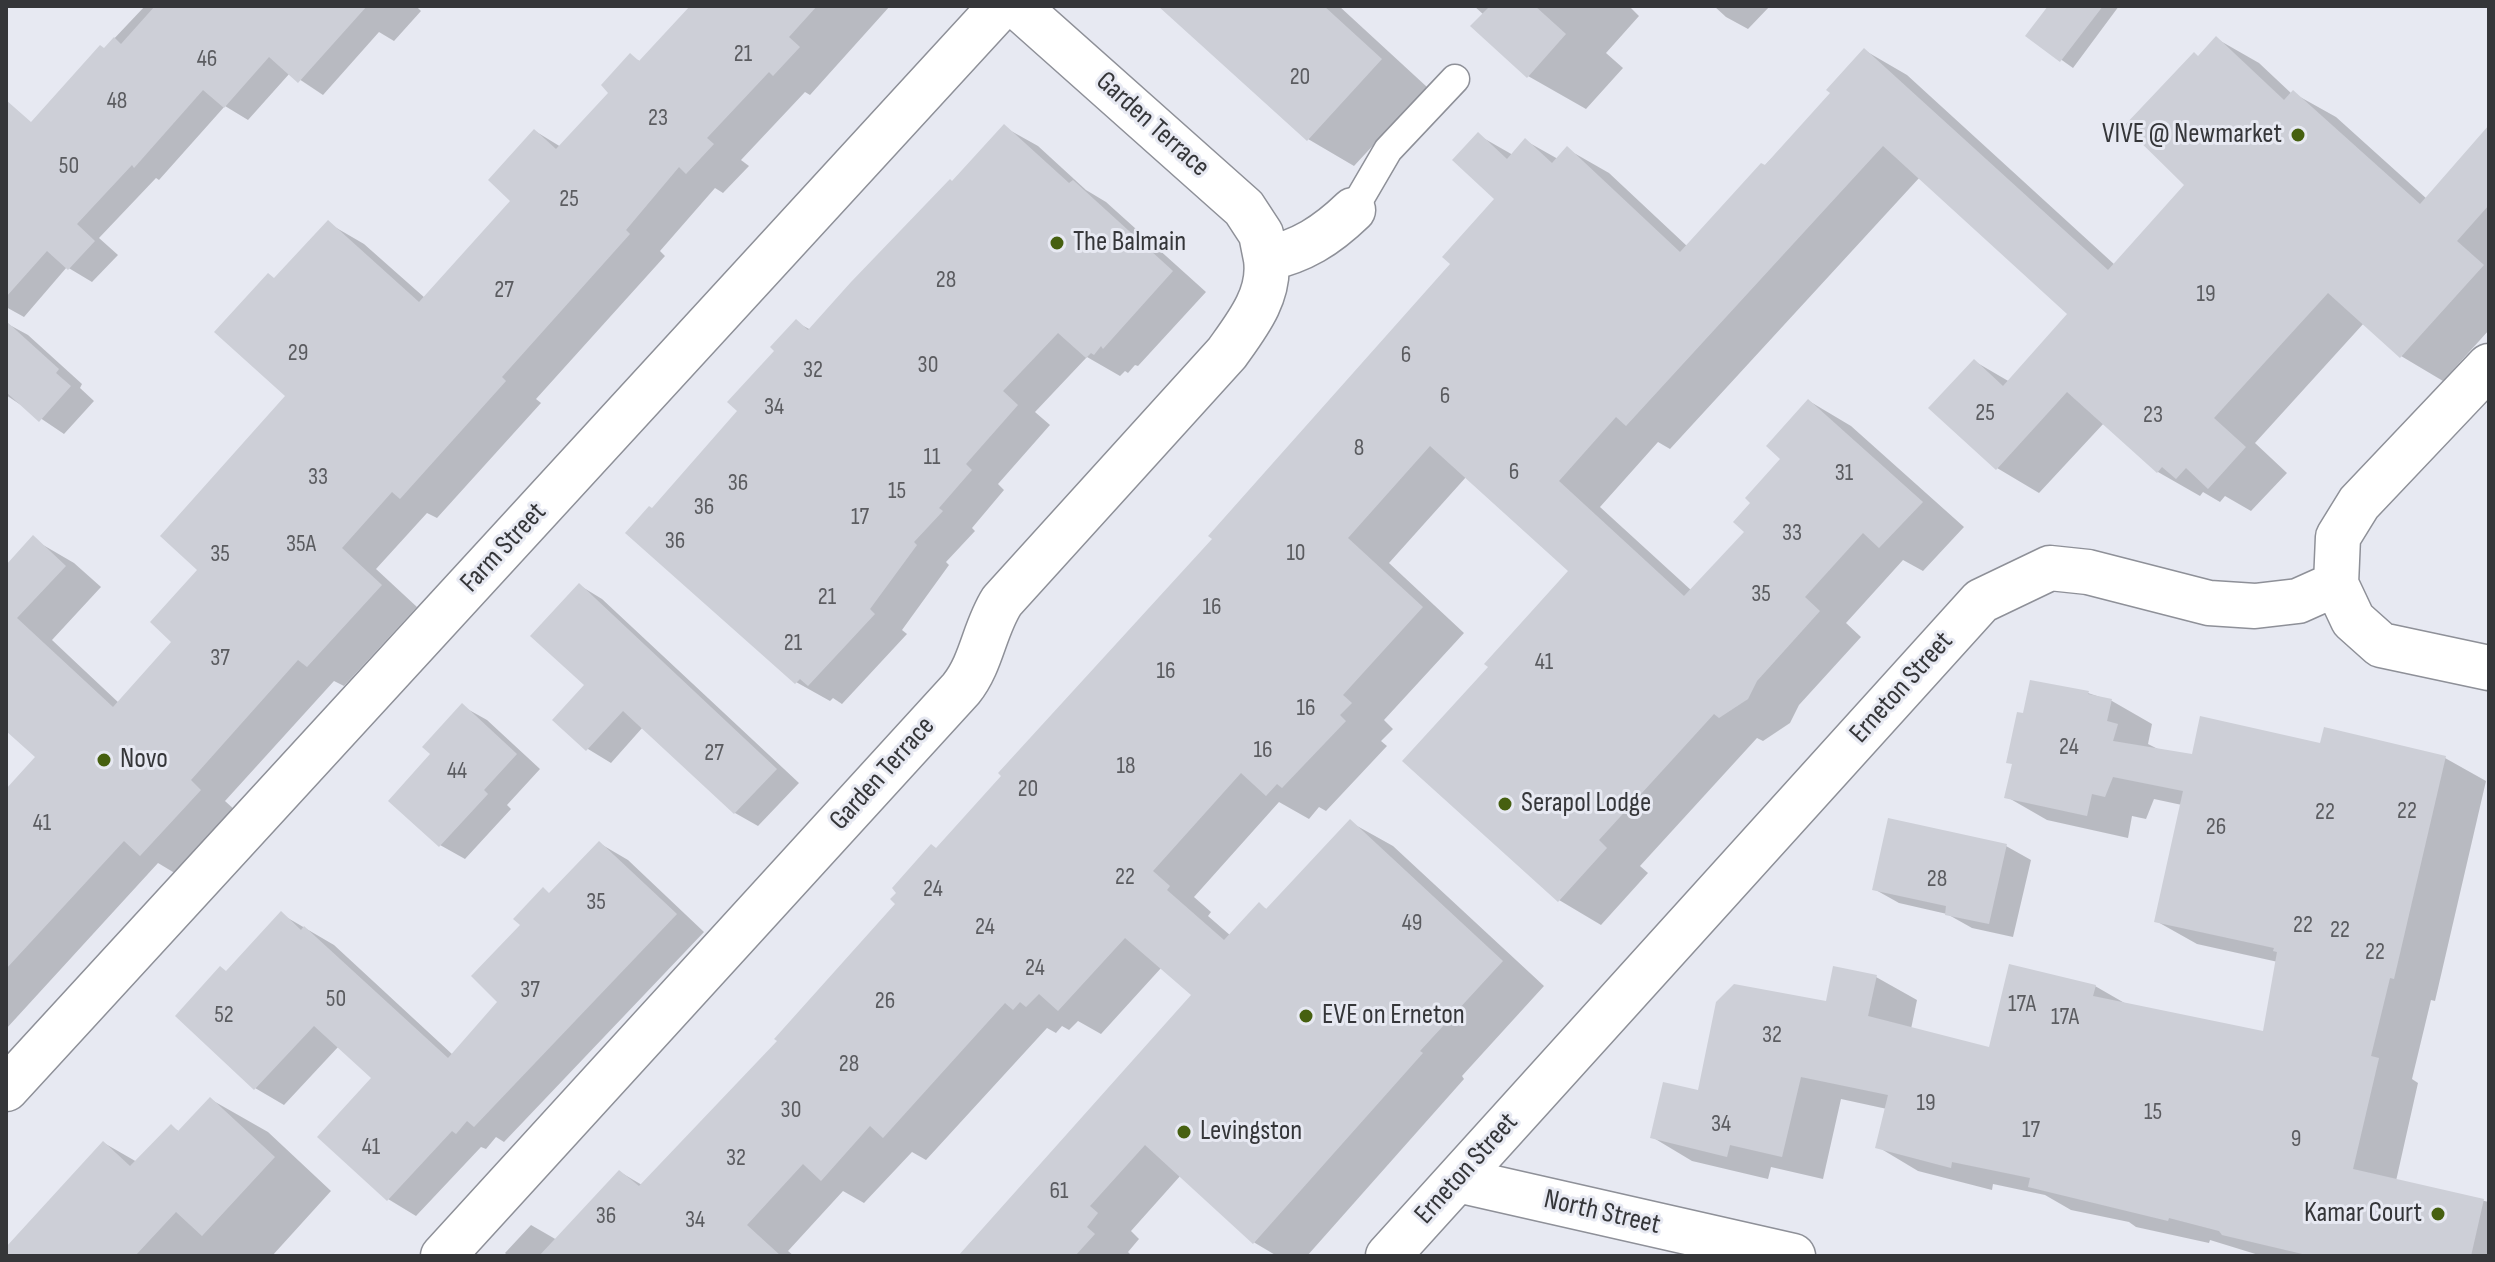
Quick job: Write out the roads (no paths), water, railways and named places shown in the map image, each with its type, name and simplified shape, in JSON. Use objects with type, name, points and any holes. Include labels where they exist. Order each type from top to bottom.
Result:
[{"type":"street","name":"Farm Street","points":[[6,1089],[1001,6]]},
{"type":"street","name":"Garden Terrace","points":[[443,1256],[961,689],[973,671],[1002,601],[1227,353],[1244,329],[1263,292],[1267,275],[1261,234],[1244,208],[1017,6]]},
{"type":"street","points":[[1266,259],[1307,246],[1353,210]]},
{"type":"street","points":[[2489,366],[2359,503],[2338,537],[2336,584],[2353,620],[2381,645],[2489,668]]},
{"type":"street","name":"Erneton Street","points":[[1388,1256],[1981,601],[2050,568],[2088,572],[2209,603],[2255,606],[2298,601],[2336,584]]},
{"type":"street","name":"North Street","points":[[1458,1180],[1793,1256]]},
{"type":"lane","points":[[1353,210],[1388,150],[1455,79]]},
{"type":"place","name":"VIVE @ Newmarket","points":[[2298,135]]},
{"type":"place","name":"The Balmain","points":[[1057,243]]},
{"type":"place","name":"Novo","points":[[104,760]]},
{"type":"place","name":"Serapol Lodge","points":[[1505,804]]},
{"type":"place","name":"EVE on Erneton","points":[[1306,1016]]},
{"type":"place","name":"Levingston","points":[[1184,1132]]},
{"type":"place","name":"Kamar Court","points":[[2438,1214]]}]
